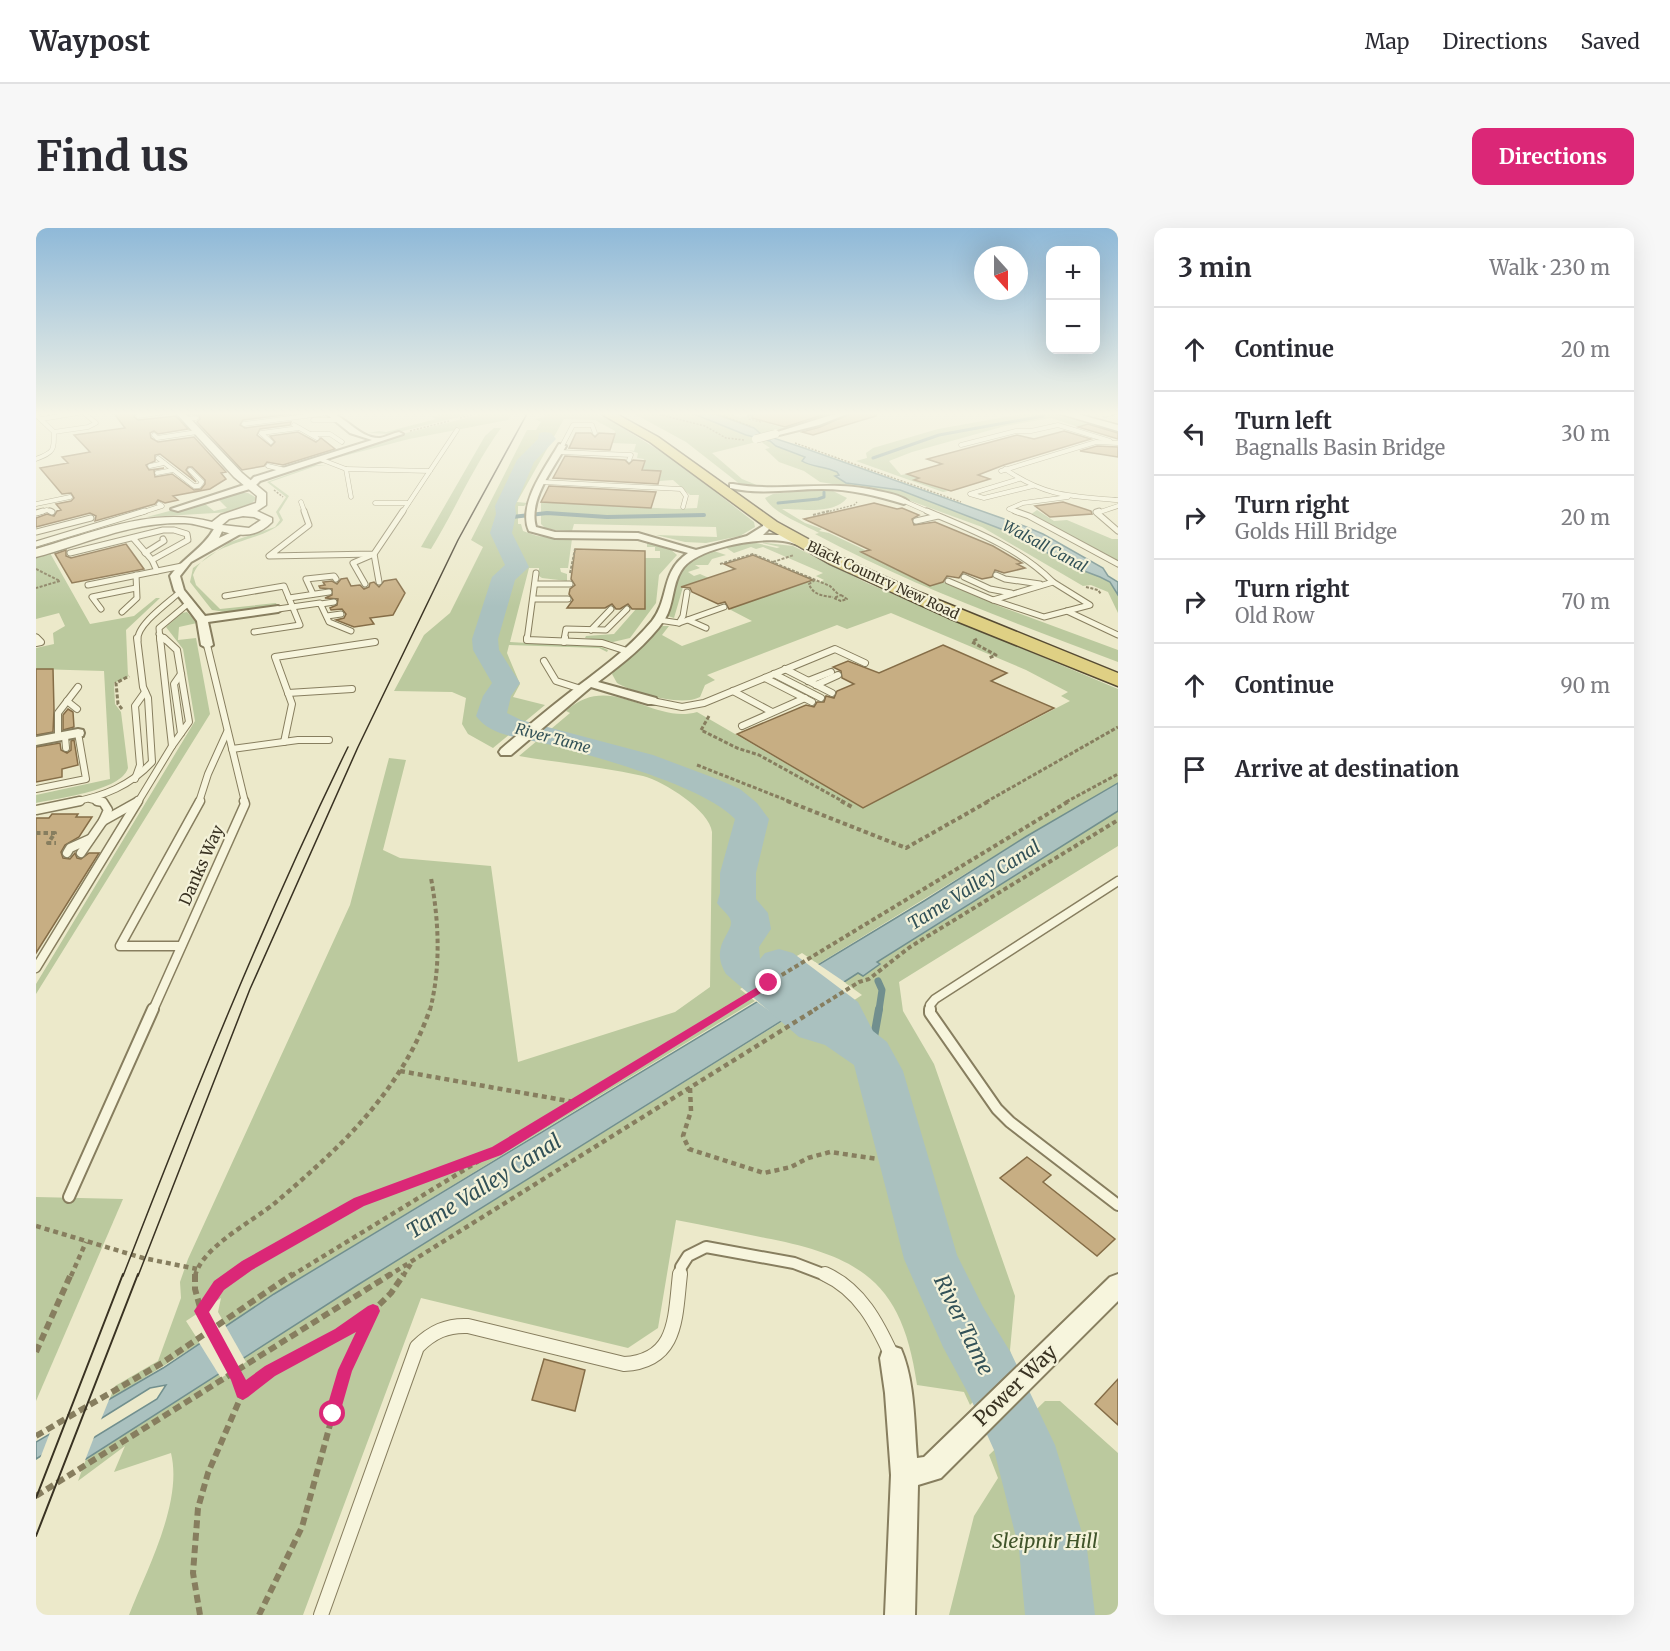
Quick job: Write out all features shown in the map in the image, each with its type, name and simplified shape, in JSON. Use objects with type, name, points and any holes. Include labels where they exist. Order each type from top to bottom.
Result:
[{"type":"highway","name":"Black Country New Road","points":[[708,477],[800,549],[1118,680]]},
{"type":"highway","name":"Black Country New Road","points":[[719,477],[778,517],[860,561],[931,592],[1118,666]]},
{"type":"street","points":[[239,514],[261,505],[263,501],[262,495],[241,477]]},
{"type":"street","points":[[175,509],[250,486],[257,479],[264,477]]},
{"type":"street","points":[[546,477],[531,506],[529,524],[532,529],[543,534],[638,536],[697,553]]},
{"type":"street","points":[[195,486],[222,513]]},
{"type":"street","points":[[180,592],[175,576],[182,567],[205,549],[238,532],[265,525],[268,520],[270,493],[250,486]]},
{"type":"street","points":[[733,486],[770,490],[840,487],[879,493],[904,501]]},
{"type":"street","points":[[756,500],[758,496],[770,490]]},
{"type":"street","points":[[39,548],[130,520],[222,513],[239,514],[270,507]]},
{"type":"street","points":[[205,549],[215,537],[217,521],[222,513]]},
{"type":"street","points":[[130,520],[185,520],[238,532]]},
{"type":"street","points":[[506,752],[627,651],[658,621],[668,604],[673,573],[682,562],[697,553],[763,531],[767,522]]},
{"type":"street","points":[[746,538],[782,538],[800,549]]},
{"type":"street","name":"Danks Way","points":[[180,592],[202,620],[207,645]]},
{"type":"street","points":[[202,620],[278,609]]},
{"type":"street","points":[[585,686],[652,701]]},
{"type":"street","points":[[36,741],[67,739]]},
{"type":"street","name":"Power Way","points":[[905,1475],[931,1468],[1118,1285]]},
{"type":"street","points":[[892,1358],[898,1393],[905,1475],[900,1615]]},
{"type":"lane","points":[[183,477],[195,486],[202,482],[197,477]]},
{"type":"lane","points":[[347,477],[351,497]]},
{"type":"lane","points":[[365,584],[353,563],[374,554],[425,477]]},
{"type":"lane","points":[[568,490],[570,477]]},
{"type":"lane","points":[[1015,477],[1034,486],[1068,496],[1117,502]]},
{"type":"lane","points":[[587,484],[590,478]]},
{"type":"lane","points":[[600,485],[602,478]]},
{"type":"lane","points":[[1019,479],[970,494],[984,498],[1034,486]]},
{"type":"lane","points":[[631,486],[633,480]]},
{"type":"lane","points":[[644,494],[645,480]]},
{"type":"lane","points":[[543,482],[681,489],[686,496],[684,506],[676,504]]},
{"type":"lane","points":[[591,491],[594,484]]},
{"type":"lane","points":[[604,492],[606,485]]},
{"type":"lane","points":[[657,494],[659,488]]},
{"type":"lane","points":[[1068,496],[1051,500],[1028,501],[1009,509],[1029,516],[1118,564]]},
{"type":"lane","points":[[36,504],[70,497]]},
{"type":"lane","points":[[904,501],[983,535],[1034,563],[1053,582],[1090,605],[1044,617],[993,600],[948,581]]},
{"type":"lane","points":[[44,502],[50,509]]},
{"type":"lane","points":[[301,502],[309,525],[269,556],[374,554]]},
{"type":"lane","points":[[1117,502],[1096,512],[1118,531]]},
{"type":"lane","points":[[39,548],[102,524],[130,520],[162,507],[159,504]]},
{"type":"lane","points":[[375,504],[407,504]]},
{"type":"lane","points":[[37,514],[58,506]]},
{"type":"lane","points":[[130,520],[137,509]]},
{"type":"lane","points":[[115,512],[130,520]]},
{"type":"lane","points":[[916,521],[938,516]]},
{"type":"lane","points":[[36,532],[90,518],[102,524]]},
{"type":"lane","points":[[70,553],[164,530],[187,534],[188,540],[182,545],[152,560]]},
{"type":"lane","points":[[133,538],[152,560],[156,571]]},
{"type":"lane","points":[[145,553],[158,547],[164,541],[163,539]]},
{"type":"lane","points":[[374,554],[379,582]]},
{"type":"lane","points":[[91,582],[182,567]]},
{"type":"lane","points":[[537,573],[527,640],[602,643],[627,651]]},
{"type":"lane","points":[[122,612],[137,598],[132,575]]},
{"type":"lane","points":[[996,575],[1005,579],[1044,585]]},
{"type":"lane","points":[[313,594],[306,579],[334,576],[336,579]]},
{"type":"lane","points":[[964,577],[990,589],[1013,594]]},
{"type":"lane","points":[[988,578],[1034,588]]},
{"type":"lane","points":[[956,579],[1002,597]]},
{"type":"lane","points":[[993,600],[1053,582]]},
{"type":"lane","points":[[535,584],[570,584]]},
{"type":"lane","points":[[225,596],[284,586],[300,625],[254,632]]},
{"type":"lane","points":[[100,609],[92,597],[136,588]]},
{"type":"lane","points":[[36,810],[124,787],[135,780],[152,762],[151,731],[140,668],[138,631],[180,592]]},
{"type":"lane","points":[[289,598],[328,592]]},
{"type":"lane","points":[[679,623],[683,616],[687,592]]},
{"type":"lane","points":[[533,599],[568,599]]},
{"type":"lane","points":[[172,746],[159,634],[163,624],[190,602]]},
{"type":"lane","points":[[278,609],[334,602]]},
{"type":"lane","points":[[700,616],[714,602]]},
{"type":"lane","points":[[321,604],[329,622],[351,631]]},
{"type":"lane","points":[[658,621],[679,623],[724,607]]},
{"type":"lane","points":[[591,630],[611,609]]},
{"type":"lane","points":[[564,642],[566,630],[606,630],[627,609]]},
{"type":"lane","points":[[1067,611],[1118,635]]},
{"type":"lane","points":[[327,616],[341,614]]},
{"type":"lane","points":[[688,620],[706,628]]},
{"type":"lane","points":[[36,968],[181,733],[174,684],[181,674],[177,650],[159,634]]},
{"type":"lane","points":[[36,637],[41,642],[36,643]]},
{"type":"lane","points":[[284,742],[292,704],[275,657],[375,642]]},
{"type":"lane","name":"Danks Way","points":[[69,1197],[245,804],[207,645]]},
{"type":"lane","points":[[652,701],[682,707],[694,705],[835,649],[865,663]]},
{"type":"lane","points":[[544,661],[556,681],[585,686]]},
{"type":"lane","points":[[785,669],[832,693]]},
{"type":"lane","points":[[808,681],[831,672]]},
{"type":"lane","points":[[774,674],[821,698]]},
{"type":"lane","points":[[816,685],[838,675]]},
{"type":"lane","points":[[765,678],[812,702]]},
{"type":"lane","points":[[36,789],[86,779],[67,739],[58,713],[78,687]]},
{"type":"lane","points":[[288,693],[352,689]]},
{"type":"lane","points":[[732,691],[772,712]]},
{"type":"lane","points":[[135,780],[140,765],[135,706],[145,692]]},
{"type":"lane","points":[[741,726],[805,698]]},
{"type":"lane","points":[[67,701],[77,709]]},
{"type":"lane","points":[[182,946],[120,946],[200,801],[208,774],[228,731]]},
{"type":"lane","points":[[232,749],[284,742],[329,740]]},
{"type":"lane","points":[[81,853],[108,810],[103,802],[84,799]]},
{"type":"lane","points":[[103,821],[138,802]]},
{"type":"lane","points":[[67,853],[70,848],[91,838]]},
{"type":"lane","points":[[1118,881],[935,999],[930,1005],[930,1012],[998,1109],[1010,1122],[1118,1205]]},
{"type":"lane","points":[[321,1615],[417,1347],[427,1336],[438,1330],[453,1325],[468,1326],[624,1364],[646,1364],[666,1348],[681,1267],[686,1256],[706,1247],[807,1266],[836,1279],[860,1300],[880,1328],[892,1358]]},
{"type":"path","points":[[889,477],[961,502]]},
{"type":"path","points":[[813,515],[854,505],[860,501]]},
{"type":"path","points":[[772,562],[800,549]]},
{"type":"path","points":[[720,564],[753,554],[830,586],[847,599],[841,601],[812,591],[809,585],[815,580]]},
{"type":"path","points":[[36,569],[60,581],[36,588]]},
{"type":"path","points":[[833,597],[839,595]]},
{"type":"path","points":[[978,639],[972,642],[996,655],[989,658]]},
{"type":"path","points":[[124,710],[118,704],[116,683],[129,677],[129,667]]},
{"type":"path","points":[[748,699],[707,717],[701,730],[737,748],[759,755],[854,808]]},
{"type":"path","points":[[697,765],[906,848],[1118,727]]},
{"type":"path","points":[[36,1436],[162,1363],[276,1285],[809,957],[1065,803],[1118,774]]},
{"type":"path","points":[[36,1496],[851,987],[869,979],[910,947],[1118,820]]},
{"type":"path","points":[[243,1392],[195,1295],[197,1269],[212,1251],[253,1221],[341,1146],[388,1091],[400,1071],[431,1006],[438,953],[438,917],[431,878]]},
{"type":"path","points":[[400,1071],[575,1102]]},
{"type":"path","points":[[690,1088],[692,1111],[683,1136],[689,1149],[764,1173],[791,1167],[808,1158],[830,1152],[878,1159]]},
{"type":"path","points":[[201,1311],[219,1285],[247,1266],[359,1202],[497,1151]]},
{"type":"path","points":[[36,1226],[144,1258],[197,1269]]},
{"type":"path","points":[[36,1352],[86,1242]]},
{"type":"path","points":[[200,1615],[193,1573],[198,1508],[208,1473],[243,1392],[270,1371],[340,1334],[373,1311],[391,1293],[414,1259]]},
{"type":"path","points":[[259,1615],[302,1527],[345,1370],[373,1311]]},
{"type":"green space","points":[[285,477],[270,482],[289,496],[279,512],[283,520],[276,527],[266,533],[216,552],[230,542],[275,527],[280,520],[276,512],[286,497],[267,482]]},
{"type":"green space","points":[[462,477],[471,477],[431,549],[421,547]]},
{"type":"green space","points":[[503,477],[531,477],[517,502],[527,503],[524,506],[518,506],[518,524],[521,524],[523,531],[537,536],[572,539],[568,568],[560,568],[561,572],[567,574],[567,581],[542,578],[539,576],[539,568],[529,568],[510,642],[586,644],[608,650],[607,652],[599,648],[509,645],[507,653],[520,684],[513,697],[545,705],[493,748],[468,734],[462,724],[466,698],[452,692],[394,691],[424,635],[450,613],[483,547],[471,540]]},
{"type":"green space","points":[[660,477],[696,477],[754,522],[755,527],[740,536],[706,543],[685,542],[656,535],[717,537],[716,527],[574,524],[572,531],[545,528],[541,524],[541,502],[676,509],[697,508],[699,495],[690,495],[673,480],[659,481]]},
{"type":"green space","points":[[730,477],[739,477],[764,488],[801,484],[763,489],[741,485]]},
{"type":"green space","points":[[812,477],[868,477],[1008,528],[1110,582],[1118,592],[1118,613],[1108,592],[1091,585],[1083,586],[982,527],[889,493],[820,482]]},
{"type":"green space","points":[[900,477],[919,478],[915,480],[948,491],[943,492]]},
{"type":"green space","points":[[814,489],[831,490],[847,498],[834,507],[825,509],[782,509],[805,523],[822,529],[819,531],[829,533],[865,550],[860,552],[930,586],[943,582],[999,606],[1118,650],[1118,662],[965,603],[852,553],[782,514],[765,498],[773,494]]},
{"type":"green space","points":[[232,493],[248,493],[257,498],[249,506],[232,512],[147,517],[199,503],[204,503],[214,511],[227,508],[219,500]]},
{"type":"green space","points":[[1037,510],[1054,521],[1067,520],[1112,539],[1118,539],[1118,562],[1030,515]]},
{"type":"green space","points":[[748,541],[777,548],[780,547],[758,542],[793,546],[867,583],[1118,689],[1118,783],[818,964],[802,953],[740,989],[755,1001],[274,1294],[226,1326],[218,1312],[221,1298],[186,1321],[200,1343],[109,1400],[115,1386],[158,1361],[181,1298],[180,1282],[188,1259],[350,905],[389,758],[406,760],[383,850],[400,858],[491,866],[518,1062],[675,1012],[710,987],[712,832],[709,824],[695,806],[685,798],[652,779],[613,770],[519,756],[570,713],[566,711],[583,700],[599,696],[615,697],[664,712],[680,714],[697,712],[863,808],[1070,701],[1061,696],[1068,692],[1026,670],[891,613],[847,629],[837,625],[707,675],[715,680],[705,685],[700,697],[692,700],[658,698],[617,683],[612,674],[614,670],[650,640],[662,626],[669,626],[662,635],[682,646],[752,621],[729,609],[813,580],[820,582],[824,580],[816,576],[823,573],[763,547],[756,549],[751,547],[734,553],[725,547]]},
{"type":"green space","points":[[647,542],[670,549],[677,555],[659,575],[656,603],[630,638],[613,642],[585,638],[586,636],[614,634],[636,609],[644,609],[645,558],[660,558],[660,551],[655,551],[655,547],[647,547]]},
{"type":"green space","points":[[714,551],[726,555],[712,559],[708,565],[695,565],[700,568],[688,572],[694,576],[700,574],[709,578],[683,587],[674,618],[668,616],[676,584],[683,570],[696,558]]},
{"type":"green space","points":[[50,553],[90,624],[134,616],[156,598],[160,598],[126,630],[128,677],[114,683],[115,704],[121,712],[128,768],[123,776],[102,788],[36,803],[36,795],[110,779],[104,671],[36,669],[36,648],[54,644],[53,633],[65,626],[59,613],[36,619],[36,558]]},
{"type":"green space","points":[[204,560],[193,575],[196,585],[220,609],[276,603],[277,605],[226,612],[212,610],[190,582],[193,568]]},
{"type":"green space","points":[[187,612],[197,623],[179,627],[178,640],[196,638],[210,714],[36,994],[36,984],[195,721],[183,649],[166,627],[182,613]]},
{"type":"green space","points":[[1118,811],[1118,846],[899,982],[903,1011],[934,1064],[1015,1296],[1010,1350],[1013,1362],[970,1405],[964,1392],[917,1385],[911,1351],[902,1323],[889,1300],[874,1282],[855,1267],[804,1247],[676,1220],[658,1328],[628,1348],[421,1298],[303,1615],[129,1615],[168,1514],[172,1493],[171,1453],[114,1472],[125,1446],[78,1481],[86,1459],[356,1286],[783,1021],[802,1034],[862,995],[844,982],[858,973],[863,976],[879,965],[876,962]]},
{"type":"green space","points":[[36,1197],[123,1199],[36,1401]]},
{"type":"green space","name":"Sleipnir Hill","points":[[1045,1401],[1060,1401],[1118,1453],[1118,1615],[949,1615],[974,1516],[998,1478],[989,1455]]},
{"type":"water","name":"Walsall Canal","points":[[836,477],[885,477],[1024,526],[1043,534],[1103,568],[1108,576],[1118,582],[1118,595],[1110,582],[1079,569],[1001,529],[900,490],[846,483]]},
{"type":"water","name":"Tame Valley Canal","points":[[1118,783],[1118,811],[877,962],[880,964],[863,976],[858,973],[356,1286],[86,1459],[36,1473],[157,1399],[166,1385],[150,1388],[36,1459],[36,1442],[163,1368],[274,1294]]},
{"type":"pier","points":[[815,962],[846,983],[786,1023],[753,999]]},
{"type":"pier","points":[[224,1323],[246,1362],[221,1378],[198,1341]]},
{"type":"pier","points":[[111,1395],[100,1422],[39,1461],[51,1430]]},
{"type":"pier","points":[[96,1432],[84,1463],[36,1491],[36,1470]]},
{"type":"building","points":[[47,477],[176,477],[194,490],[201,489],[205,484],[202,477],[224,477],[226,479],[210,489],[173,496],[178,500],[165,503],[158,500],[155,504],[95,521],[96,516],[90,513],[36,527],[36,518],[47,514],[54,516],[57,511],[61,510],[56,504],[71,501],[74,498],[71,493],[62,494]]},
{"type":"building","points":[[554,477],[660,477],[658,484]]},
{"type":"building","points":[[915,477],[983,477],[990,479],[951,491],[914,480],[919,478]]},
{"type":"building","points":[[549,486],[656,492],[651,508],[541,502]]},
{"type":"building","points":[[1063,502],[1091,511],[1092,514],[1050,517],[1035,506]]},
{"type":"building","points":[[874,503],[897,509],[902,508],[919,515],[912,519],[914,525],[935,522],[993,546],[1022,563],[1017,564],[1025,568],[1004,573],[995,570],[992,577],[982,579],[963,572],[959,578],[947,576],[943,582],[930,586],[861,552],[870,550],[804,519]]},
{"type":"building","points":[[126,544],[144,569],[72,583],[55,554],[66,550],[66,556],[71,558]]},
{"type":"building","points":[[575,549],[645,551],[645,609],[632,609],[628,604],[620,609],[616,609],[612,604],[605,608],[567,608],[573,600],[569,594],[570,589],[575,585],[571,579]]},
{"type":"building","points":[[753,555],[813,580],[729,609],[725,602],[718,604],[692,592],[690,588],[681,587],[735,569],[724,564]]},
{"type":"building","points":[[347,578],[351,586],[360,585],[364,589],[369,587],[370,583],[374,582],[379,587],[384,581],[396,579],[405,593],[393,615],[370,618],[374,624],[354,627],[336,620],[344,618],[346,614],[342,609],[331,610],[330,608],[337,605],[338,599],[325,598],[332,595],[332,589],[319,586],[325,585],[323,582],[332,581],[337,584],[341,579]]},
{"type":"building","points":[[943,645],[1007,673],[991,681],[1054,708],[863,808],[737,734],[806,705],[814,707],[817,702],[824,702],[826,696],[834,698],[837,691],[854,684],[842,678],[841,671],[833,667],[848,661],[879,673]]},
{"type":"building","points":[[36,669],[53,669],[54,710],[53,732],[36,735]]},
{"type":"building","points":[[68,709],[73,712],[74,727],[63,730],[63,715]]},
{"type":"building","points":[[74,740],[78,765],[62,769],[62,777],[36,782],[36,747],[60,743],[61,750],[67,753],[71,750],[71,741]]},
{"type":"building","points":[[52,814],[78,814],[76,817],[92,817],[79,837],[65,845],[61,852],[63,858],[70,859],[75,853],[77,858],[81,859],[89,853],[99,853],[36,953],[36,818],[49,818]]},
{"type":"building","points":[[1027,1157],[1051,1175],[1043,1182],[1115,1239],[1097,1256],[1000,1178]]},
{"type":"building","points":[[544,1359],[585,1370],[575,1411],[532,1400]]},
{"type":"building","points":[[1118,1379],[1118,1425],[1095,1404]]},
{"type":"waterway","name":"River Tame","points":[[518,477],[505,506],[506,514],[501,533],[517,567],[504,577],[485,639],[486,650],[506,683],[497,696],[491,716],[511,727],[642,762],[728,796],[745,810],[752,819],[738,873],[739,893],[736,903],[749,913],[751,929],[739,947],[740,964],[814,1026],[838,1032],[855,1041]]},
{"type":"waterway","points":[[778,503],[818,499],[824,497],[824,492]]},
{"type":"waterway","points":[[504,518],[547,513],[607,517],[704,515]]},
{"type":"waterway","name":"River Tame","points":[[779,963],[843,1013],[855,1041]]},
{"type":"waterway","points":[[878,981],[882,990],[879,1010]]},
{"type":"waterway","points":[[871,1054],[879,1009]]},
{"type":"waterway","name":"River Tame","points":[[855,1041],[871,1054],[880,1071],[931,1259],[1024,1445],[1053,1549],[1060,1615]]},
{"type":"tram line","points":[[138,1276],[250,989],[358,747],[458,540],[493,477]]},
{"type":"tram line","points":[[123,1276],[230,1009],[287,877],[348,747]]},
{"type":"tram line","points":[[36,1498],[123,1274]]},
{"type":"tram line","points":[[36,1536],[138,1274]]},
{"type":"route","points":[[333,1414],[345,1370],[373,1311],[340,1334],[270,1371],[243,1392],[201,1311],[219,1285],[247,1266],[359,1202],[497,1151],[769,983]]}]
